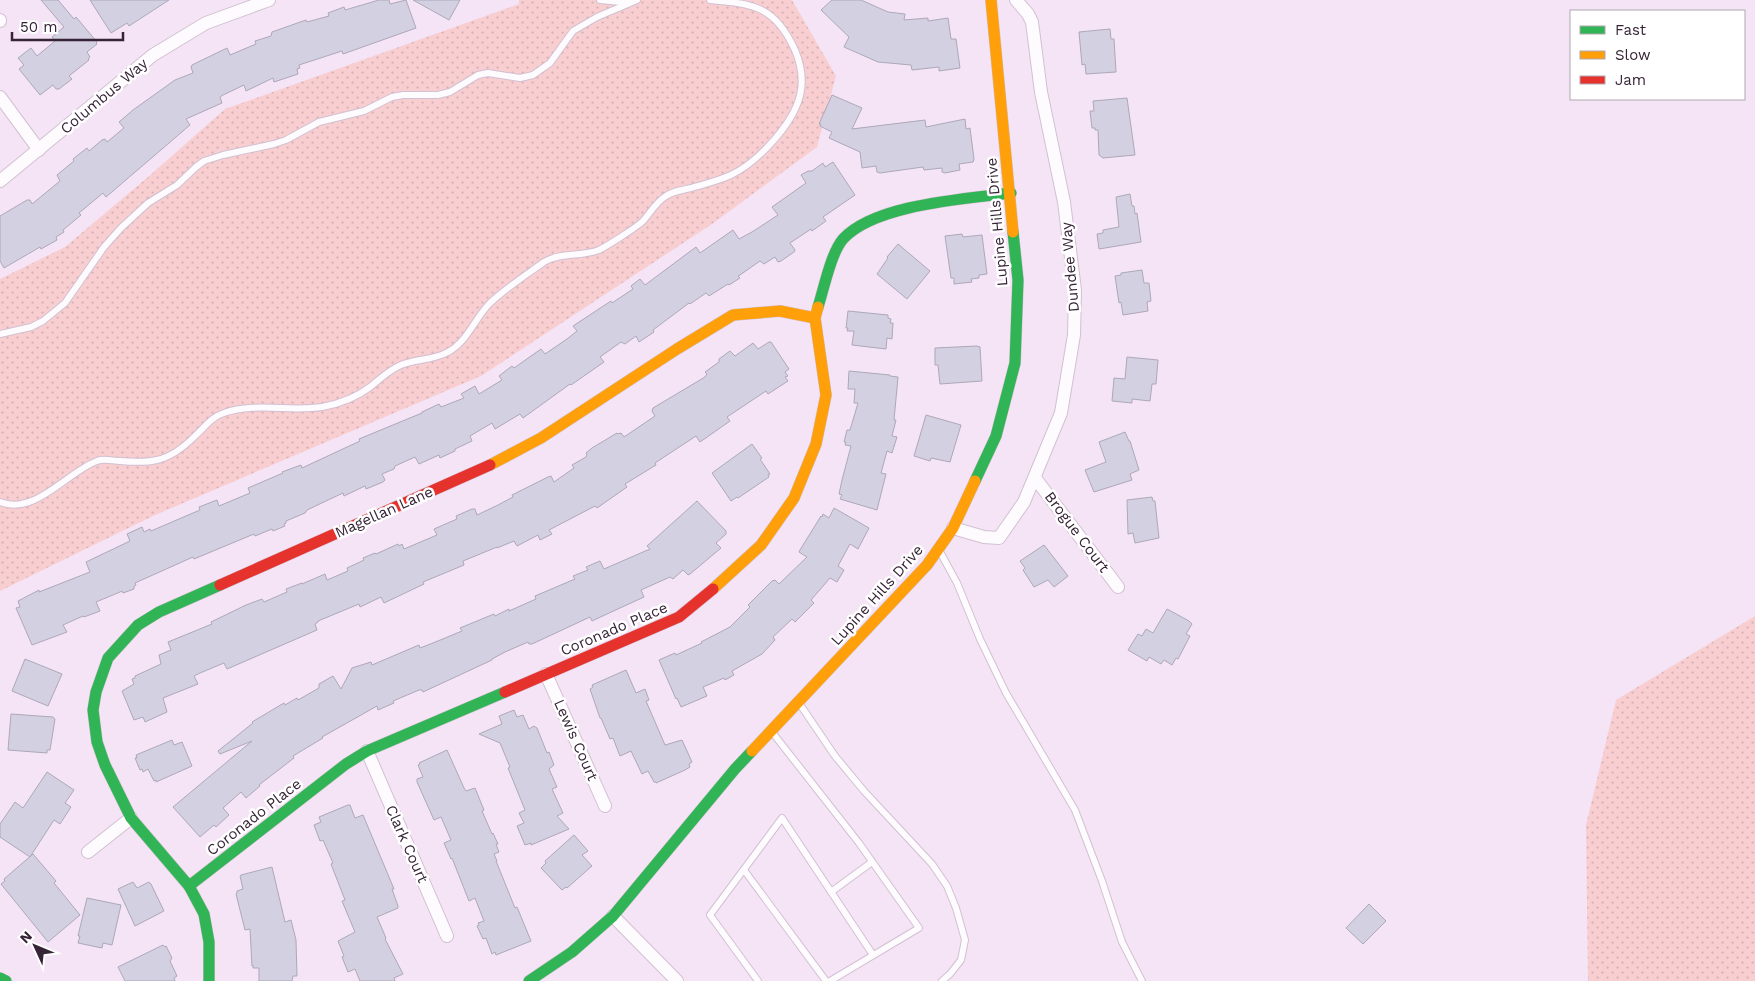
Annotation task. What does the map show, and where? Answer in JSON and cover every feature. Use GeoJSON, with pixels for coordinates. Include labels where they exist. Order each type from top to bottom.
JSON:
{"type":"FeatureCollection","features":[{"type":"Feature","properties":{"kind":"street","name":"Columbus Way"},"geometry":{"type":"LineString","coordinates":[[0,181],[153,55],[206,23],[270,0]]}},
{"type":"Feature","properties":{"kind":"street","name":"Lupine Hills Drive"},"geometry":{"type":"LineString","coordinates":[[529,981],[572,952],[613,916],[736,769],[927,565],[953,528],[996,436],[1015,363],[1018,280],[1011,193],[990,0]]}},
{"type":"Feature","properties":{"kind":"street","name":"Dundee Way"},"geometry":{"type":"LineString","coordinates":[[953,528],[984,537],[999,538],[1024,502],[1061,413],[1074,336],[1075,290],[1064,202],[1041,92],[1032,22],[1016,0]]}},
{"type":"Feature","properties":{"kind":"street"},"geometry":{"type":"LineString","coordinates":[[0,97],[39,150]]}},
{"type":"Feature","properties":{"kind":"street","name":"Coronado Place"},"geometry":{"type":"LineString","coordinates":[[189,886],[346,764],[366,751],[679,617],[723,581],[761,545],[794,498],[816,444],[826,395],[815,318],[832,260],[843,239],[865,222],[913,206],[1011,193]]}},
{"type":"Feature","properties":{"kind":"street","name":"Magellan Lane"},"geometry":{"type":"LineString","coordinates":[[209,981],[209,942],[204,914],[189,886],[131,818],[105,765],[97,742],[93,710],[96,692],[108,658],[138,625],[159,612],[494,463],[541,438],[677,349],[733,315],[780,311],[815,318]]}},
{"type":"Feature","properties":{"kind":"street","name":"Brogue Court"},"geometry":{"type":"LineString","coordinates":[[1035,478],[1118,587]]}},
{"type":"Feature","properties":{"kind":"street","name":"Lewis Court"},"geometry":{"type":"LineString","coordinates":[[546,674],[605,806]]}},
{"type":"Feature","properties":{"kind":"street","name":"Clark Court"},"geometry":{"type":"LineString","coordinates":[[366,751],[447,936]]}},
{"type":"Feature","properties":{"kind":"street"},"geometry":{"type":"LineString","coordinates":[[88,852],[131,818]]}},
{"type":"Feature","properties":{"kind":"street"},"geometry":{"type":"LineString","coordinates":[[613,916],[677,981]]}},
{"type":"Feature","properties":{"kind":"street"},"geometry":{"type":"LineString","coordinates":[[0,978],[6,981]]}},
{"type":"Feature","properties":{"kind":"lane"},"geometry":{"type":"LineString","coordinates":[[600,0],[621,2],[628,0]]}},
{"type":"Feature","properties":{"kind":"lane"},"geometry":{"type":"LineString","coordinates":[[0,334],[31,326],[43,320],[65,303],[104,247],[121,228],[148,203],[177,185],[204,161],[286,140],[319,122],[364,111],[392,97],[403,95],[438,95],[450,92],[478,75],[488,73],[520,78],[533,75],[550,63],[573,31],[596,17],[637,0]]}},
{"type":"Feature","properties":{"kind":"lane"},"geometry":{"type":"LineString","coordinates":[[0,502],[6,505],[17,505],[33,500],[87,466],[100,460],[138,462],[166,457],[195,436],[210,420],[224,412],[246,408],[311,408],[346,400],[368,389],[400,365],[451,351],[490,304],[544,262],[551,258],[592,252],[600,249],[638,225],[657,203],[667,195],[718,180],[741,169],[767,148],[792,115],[802,90],[800,64],[796,51],[781,26],[765,11],[742,2],[710,0]]}},
{"type":"Feature","properties":{"kind":"lane"},"geometry":{"type":"LineString","coordinates":[[939,549],[957,583],[980,639],[1006,693],[1075,810],[1102,881],[1122,942],[1142,981]]}},
{"type":"Feature","properties":{"kind":"lane"},"geometry":{"type":"LineString","coordinates":[[798,702],[834,756],[932,864],[948,886],[965,940],[961,960],[942,981]]}},
{"type":"Feature","properties":{"kind":"lane"},"geometry":{"type":"LineString","coordinates":[[744,870],[828,981],[919,928],[872,862],[771,731]]}},
{"type":"Feature","properties":{"kind":"lane"},"geometry":{"type":"LineString","coordinates":[[758,981],[710,915],[782,818],[874,955]]}},
{"type":"Feature","properties":{"kind":"lane"},"geometry":{"type":"LineString","coordinates":[[831,892],[872,862]]}},
{"type":"Feature","properties":{"kind":"shaded area"},"geometry":{"type":"Polygon","coordinates":[[[519,0],[792,0],[836,76],[817,147],[712,224],[481,376],[155,515],[0,591],[0,279],[65,247],[225,109],[519,4],[519,0]]]}},
{"type":"Feature","properties":{"kind":"shaded area"},"geometry":{"type":"Polygon","coordinates":[[[1755,616],[1755,981],[1588,981],[1586,825],[1616,700],[1755,616]]]}},
{"type":"Feature","properties":{"kind":"building"},"geometry":{"type":"Polygon","coordinates":[[[41,0],[58,0],[74,19],[76,17],[97,44],[87,52],[90,57],[89,60],[69,76],[72,79],[59,89],[56,89],[53,85],[40,95],[19,69],[24,65],[18,58],[31,48],[37,56],[55,41],[52,37],[64,27],[41,0]]]}},
{"type":"Feature","properties":{"kind":"building"},"geometry":{"type":"Polygon","coordinates":[[[90,0],[169,0],[129,26],[127,23],[111,33],[90,0]]]}},
{"type":"Feature","properties":{"kind":"building"},"geometry":{"type":"Polygon","coordinates":[[[379,0],[389,0],[390,4],[406,0],[416,28],[343,54],[342,51],[299,65],[300,68],[297,69],[298,74],[274,82],[273,78],[246,91],[244,85],[223,95],[220,97],[222,103],[186,119],[190,125],[106,197],[103,193],[79,213],[81,215],[63,230],[64,232],[56,237],[57,240],[41,249],[40,247],[4,268],[0,261],[0,216],[27,200],[30,200],[32,204],[60,181],[57,175],[74,161],[73,159],[87,148],[89,151],[102,140],[105,139],[107,142],[124,128],[119,122],[175,80],[193,73],[192,65],[227,48],[230,55],[256,44],[255,41],[271,36],[272,32],[306,20],[307,22],[329,16],[328,13],[344,7],[345,10],[379,0]]]}},
{"type":"Feature","properties":{"kind":"building"},"geometry":{"type":"Polygon","coordinates":[[[413,0],[460,0],[449,20],[413,0]]]}},
{"type":"Feature","properties":{"kind":"building"},"geometry":{"type":"Polygon","coordinates":[[[832,0],[861,0],[888,12],[905,14],[904,20],[928,18],[928,21],[948,18],[951,39],[956,39],[960,68],[939,71],[939,67],[912,70],[911,65],[878,62],[844,47],[849,37],[821,10],[832,0]]]}},
{"type":"Feature","properties":{"kind":"building"},"geometry":{"type":"Polygon","coordinates":[[[1110,29],[1111,39],[1114,39],[1116,72],[1086,74],[1085,64],[1082,65],[1079,32],[1110,29]]]}},
{"type":"Feature","properties":{"kind":"building"},"geometry":{"type":"Polygon","coordinates":[[[832,95],[862,108],[852,129],[925,120],[926,127],[965,119],[966,129],[970,128],[973,162],[959,164],[960,170],[945,173],[942,172],[942,168],[924,170],[923,167],[880,173],[877,172],[876,166],[862,168],[860,152],[829,138],[832,132],[819,124],[832,95]]]}},
{"type":"Feature","properties":{"kind":"building"},"geometry":{"type":"Polygon","coordinates":[[[1127,98],[1135,155],[1103,158],[1099,155],[1098,130],[1092,128],[1090,111],[1094,111],[1093,101],[1127,98]]]}},
{"type":"Feature","properties":{"kind":"building"},"geometry":{"type":"Polygon","coordinates":[[[833,162],[855,195],[823,217],[826,221],[790,243],[795,250],[794,252],[778,262],[775,257],[764,264],[760,261],[738,276],[740,278],[729,285],[709,296],[706,293],[689,303],[639,342],[636,336],[625,344],[621,342],[600,357],[604,362],[523,418],[520,414],[495,429],[492,423],[470,436],[472,441],[440,458],[439,455],[419,464],[415,457],[382,474],[385,480],[383,482],[366,489],[365,486],[344,496],[343,493],[286,521],[285,526],[255,536],[254,534],[194,559],[193,557],[135,583],[134,589],[123,593],[122,591],[96,602],[100,611],[63,625],[67,632],[32,645],[16,608],[20,607],[18,601],[39,590],[39,592],[90,572],[86,562],[130,541],[127,534],[142,527],[144,532],[150,529],[151,531],[200,510],[199,507],[217,500],[219,506],[250,493],[248,488],[282,472],[301,465],[302,468],[360,441],[359,439],[439,404],[441,407],[464,398],[461,394],[475,386],[479,394],[502,380],[499,376],[512,366],[514,368],[541,349],[545,354],[567,339],[577,331],[573,326],[633,289],[631,286],[640,279],[645,285],[696,247],[700,253],[733,230],[739,239],[778,215],[772,207],[806,183],[801,175],[812,171],[823,163],[825,167],[833,162]]]}},
{"type":"Feature","properties":{"kind":"building"},"geometry":{"type":"Polygon","coordinates":[[[1130,194],[1132,206],[1134,206],[1135,214],[1137,213],[1141,242],[1099,249],[1097,234],[1103,233],[1103,230],[1119,227],[1116,197],[1130,194]]]}},
{"type":"Feature","properties":{"kind":"building"},"geometry":{"type":"Polygon","coordinates":[[[962,234],[963,237],[982,235],[987,274],[971,279],[972,282],[954,284],[954,278],[951,278],[945,236],[962,234]]]}},
{"type":"Feature","properties":{"kind":"building"},"geometry":{"type":"Polygon","coordinates":[[[898,244],[930,271],[907,299],[877,274],[887,257],[898,244]]]}},
{"type":"Feature","properties":{"kind":"building"},"geometry":{"type":"Polygon","coordinates":[[[1142,270],[1144,283],[1149,283],[1151,301],[1147,302],[1148,311],[1123,315],[1121,302],[1119,303],[1115,276],[1121,275],[1121,273],[1142,270]]]}},
{"type":"Feature","properties":{"kind":"building"},"geometry":{"type":"Polygon","coordinates":[[[848,311],[888,315],[888,318],[891,319],[890,323],[893,323],[892,339],[887,338],[886,349],[852,345],[854,331],[847,331],[848,328],[846,328],[848,311]]]}},
{"type":"Feature","properties":{"kind":"building"},"geometry":{"type":"Polygon","coordinates":[[[771,342],[789,369],[785,372],[788,376],[785,377],[788,381],[768,394],[766,391],[727,417],[730,421],[700,442],[696,436],[655,463],[656,465],[625,484],[627,487],[597,508],[595,506],[549,530],[552,534],[540,540],[538,535],[517,546],[514,541],[497,547],[463,561],[464,565],[423,582],[424,584],[384,603],[381,597],[360,607],[359,604],[318,621],[315,624],[317,630],[227,669],[224,663],[200,673],[194,676],[198,684],[163,698],[167,712],[145,722],[143,717],[134,720],[122,691],[134,684],[132,679],[135,676],[161,664],[159,655],[171,650],[168,642],[212,624],[211,622],[246,605],[262,599],[264,602],[287,592],[286,589],[325,574],[327,580],[348,571],[347,568],[375,553],[398,544],[399,546],[402,544],[404,549],[437,535],[434,529],[457,519],[456,516],[472,509],[475,509],[477,515],[548,477],[551,476],[554,482],[574,468],[572,465],[586,457],[586,453],[592,448],[617,433],[621,433],[624,437],[655,416],[652,411],[653,408],[705,377],[707,374],[705,372],[730,351],[735,356],[753,343],[758,349],[771,342]]]}},
{"type":"Feature","properties":{"kind":"building"},"geometry":{"type":"Polygon","coordinates":[[[980,347],[982,381],[940,384],[938,365],[935,365],[935,348],[980,347]]]}},
{"type":"Feature","properties":{"kind":"building"},"geometry":{"type":"Polygon","coordinates":[[[1127,357],[1158,360],[1156,384],[1152,384],[1150,401],[1132,399],[1132,403],[1112,401],[1114,378],[1125,379],[1127,357]]]}},
{"type":"Feature","properties":{"kind":"building"},"geometry":{"type":"Polygon","coordinates":[[[849,371],[898,377],[894,420],[896,420],[892,436],[897,437],[892,453],[887,451],[881,473],[886,474],[877,510],[840,499],[842,495],[839,494],[851,446],[845,445],[846,442],[844,442],[847,430],[850,430],[858,403],[854,403],[855,389],[848,389],[849,371]]]}},
{"type":"Feature","properties":{"kind":"building"},"geometry":{"type":"Polygon","coordinates":[[[926,415],[961,425],[950,462],[931,458],[930,461],[914,456],[926,415]]]}},
{"type":"Feature","properties":{"kind":"building"},"geometry":{"type":"Polygon","coordinates":[[[1125,432],[1130,441],[1139,470],[1130,474],[1132,480],[1094,492],[1085,470],[1106,462],[1099,442],[1125,432]]]}},
{"type":"Feature","properties":{"kind":"building"},"geometry":{"type":"Polygon","coordinates":[[[752,444],[762,458],[760,459],[770,474],[768,475],[769,477],[731,501],[712,473],[752,444]]]}},
{"type":"Feature","properties":{"kind":"building"},"geometry":{"type":"Polygon","coordinates":[[[1152,497],[1153,501],[1155,501],[1159,538],[1135,543],[1133,533],[1128,534],[1127,500],[1152,497]]]}},
{"type":"Feature","properties":{"kind":"building"},"geometry":{"type":"Polygon","coordinates":[[[697,501],[726,531],[726,534],[716,543],[721,548],[690,574],[688,575],[683,570],[673,579],[670,577],[641,590],[644,597],[592,621],[590,617],[532,644],[528,642],[505,652],[423,692],[419,690],[393,701],[394,703],[378,710],[377,706],[293,756],[294,758],[259,785],[246,798],[241,792],[223,808],[229,815],[216,827],[214,825],[200,837],[173,807],[252,741],[220,754],[218,751],[252,722],[284,703],[285,705],[297,698],[298,700],[319,688],[319,684],[333,676],[341,689],[352,668],[371,662],[372,665],[419,645],[420,648],[462,631],[460,628],[494,614],[495,616],[509,609],[509,611],[536,599],[535,596],[575,579],[573,576],[588,570],[586,567],[600,561],[604,569],[650,549],[647,546],[697,501]]]}},
{"type":"Feature","properties":{"kind":"building"},"geometry":{"type":"Polygon","coordinates":[[[834,508],[869,528],[858,549],[850,544],[838,566],[844,570],[837,582],[830,578],[811,600],[814,603],[795,622],[792,619],[773,637],[775,640],[762,654],[732,671],[734,675],[703,687],[707,696],[681,707],[659,660],[675,653],[676,655],[702,643],[730,627],[750,607],[748,605],[772,581],[775,580],[779,584],[807,557],[799,552],[800,550],[821,516],[823,514],[829,518],[834,508]]]}},
{"type":"Feature","properties":{"kind":"building"},"geometry":{"type":"Polygon","coordinates":[[[1044,545],[1068,576],[1054,587],[1048,580],[1034,587],[1023,570],[1025,568],[1020,561],[1044,545]]]}},
{"type":"Feature","properties":{"kind":"building"},"geometry":{"type":"Polygon","coordinates":[[[1167,609],[1192,624],[1186,634],[1190,636],[1178,659],[1176,658],[1172,665],[1164,660],[1161,664],[1149,657],[1147,661],[1128,650],[1138,634],[1142,636],[1146,629],[1153,633],[1167,609]]]}},
{"type":"Feature","properties":{"kind":"building"},"geometry":{"type":"Polygon","coordinates":[[[25,659],[62,674],[48,706],[12,691],[25,659]]]}},
{"type":"Feature","properties":{"kind":"building"},"geometry":{"type":"Polygon","coordinates":[[[626,670],[636,693],[645,689],[649,700],[646,701],[665,745],[682,740],[692,762],[689,764],[690,767],[685,770],[656,783],[648,771],[642,774],[631,751],[620,756],[613,738],[610,739],[600,718],[590,689],[593,687],[592,685],[626,670]]]}},
{"type":"Feature","properties":{"kind":"building"},"geometry":{"type":"Polygon","coordinates":[[[514,710],[517,717],[523,715],[529,729],[534,726],[537,728],[547,753],[549,752],[554,765],[549,769],[557,787],[552,789],[563,813],[557,816],[569,829],[531,845],[531,843],[525,845],[517,826],[524,823],[519,813],[525,810],[500,743],[479,734],[502,724],[499,716],[514,710]]]}},
{"type":"Feature","properties":{"kind":"building"},"geometry":{"type":"Polygon","coordinates":[[[11,714],[53,717],[55,719],[50,750],[47,750],[47,753],[8,750],[11,714]]]}},
{"type":"Feature","properties":{"kind":"building"},"geometry":{"type":"Polygon","coordinates":[[[172,740],[174,745],[182,742],[192,766],[156,782],[148,769],[143,772],[142,769],[140,770],[135,758],[137,758],[136,755],[172,740]]]}},
{"type":"Feature","properties":{"kind":"building"},"geometry":{"type":"Polygon","coordinates":[[[447,750],[466,791],[475,788],[484,810],[482,811],[498,844],[496,844],[499,852],[494,854],[496,861],[531,941],[496,955],[495,952],[492,954],[486,938],[483,939],[477,926],[479,925],[478,923],[484,921],[475,898],[469,901],[444,843],[451,840],[441,817],[434,820],[417,782],[417,779],[423,777],[418,765],[419,763],[447,750]]]}},
{"type":"Feature","properties":{"kind":"building"},"geometry":{"type":"Polygon","coordinates":[[[47,772],[74,790],[65,803],[71,807],[60,824],[54,820],[30,857],[0,837],[0,824],[15,802],[23,808],[47,772]]]}},
{"type":"Feature","properties":{"kind":"building"},"geometry":{"type":"Polygon","coordinates":[[[350,805],[355,818],[363,815],[394,889],[392,889],[398,908],[377,917],[385,939],[403,974],[394,978],[395,981],[360,981],[355,969],[348,972],[342,957],[344,956],[338,941],[355,932],[342,901],[345,900],[331,864],[333,863],[323,840],[320,841],[314,825],[321,822],[319,817],[350,805]]]}},
{"type":"Feature","properties":{"kind":"building"},"geometry":{"type":"Polygon","coordinates":[[[574,835],[588,851],[582,855],[592,866],[567,888],[562,890],[541,868],[546,863],[545,861],[574,835]]]}},
{"type":"Feature","properties":{"kind":"building"},"geometry":{"type":"Polygon","coordinates":[[[33,854],[56,881],[54,883],[80,915],[48,942],[1,884],[5,881],[4,879],[33,854]]]}},
{"type":"Feature","properties":{"kind":"building"},"geometry":{"type":"Polygon","coordinates":[[[272,867],[285,922],[291,920],[296,940],[297,976],[293,976],[292,981],[259,981],[259,968],[253,968],[252,966],[250,929],[245,930],[236,894],[237,891],[243,889],[241,875],[272,867]]]}},
{"type":"Feature","properties":{"kind":"building"},"geometry":{"type":"Polygon","coordinates":[[[133,882],[137,888],[149,882],[164,911],[135,926],[118,889],[133,882]]]}},
{"type":"Feature","properties":{"kind":"building"},"geometry":{"type":"Polygon","coordinates":[[[87,898],[121,905],[112,945],[103,943],[102,948],[78,943],[87,898]]]}},
{"type":"Feature","properties":{"kind":"building"},"geometry":{"type":"Polygon","coordinates":[[[1369,904],[1386,921],[1363,944],[1346,928],[1369,904]]]}},
{"type":"Feature","properties":{"kind":"building"},"geometry":{"type":"Polygon","coordinates":[[[163,945],[166,946],[172,958],[170,961],[177,976],[174,978],[175,981],[125,981],[118,967],[163,945]]]}},
{"type":"Feature","properties":{"kind":"traffic: fast"},"geometry":{"type":"LineString","coordinates":[[818,307],[835,253],[843,239],[858,227],[876,218],[922,205],[1011,193]]}},
{"type":"Feature","properties":{"kind":"traffic: fast"},"geometry":{"type":"LineString","coordinates":[[975,481],[996,436],[1015,363],[1018,280],[1013,232]]}},
{"type":"Feature","properties":{"kind":"traffic: fast"},"geometry":{"type":"LineString","coordinates":[[209,981],[209,942],[204,914],[189,886],[131,818],[105,765],[97,742],[93,710],[96,692],[108,658],[138,625],[159,612],[220,585]]}},
{"type":"Feature","properties":{"kind":"traffic: fast"},"geometry":{"type":"LineString","coordinates":[[189,886],[346,764],[367,751],[505,692]]}},
{"type":"Feature","properties":{"kind":"traffic: fast"},"geometry":{"type":"LineString","coordinates":[[529,981],[572,952],[613,916],[752,751]]}},
{"type":"Feature","properties":{"kind":"traffic: fast"},"geometry":{"type":"LineString","coordinates":[[0,978],[6,981]]}},
{"type":"Feature","properties":{"kind":"traffic: slow"},"geometry":{"type":"LineString","coordinates":[[991,0],[1013,232]]}},
{"type":"Feature","properties":{"kind":"traffic: slow"},"geometry":{"type":"LineString","coordinates":[[713,589],[761,545],[794,498],[816,444],[826,395],[815,318],[818,307]]}},
{"type":"Feature","properties":{"kind":"traffic: slow"},"geometry":{"type":"LineString","coordinates":[[490,465],[541,438],[677,349],[733,315],[780,311],[815,318]]}},
{"type":"Feature","properties":{"kind":"traffic: slow"},"geometry":{"type":"LineString","coordinates":[[752,751],[927,565],[953,528],[975,481]]}},
{"type":"Feature","properties":{"kind":"traffic: jam"},"geometry":{"type":"LineString","coordinates":[[220,585],[490,465]]}},
{"type":"Feature","properties":{"kind":"traffic: jam"},"geometry":{"type":"LineString","coordinates":[[505,692],[679,617],[713,589]]}}]}
